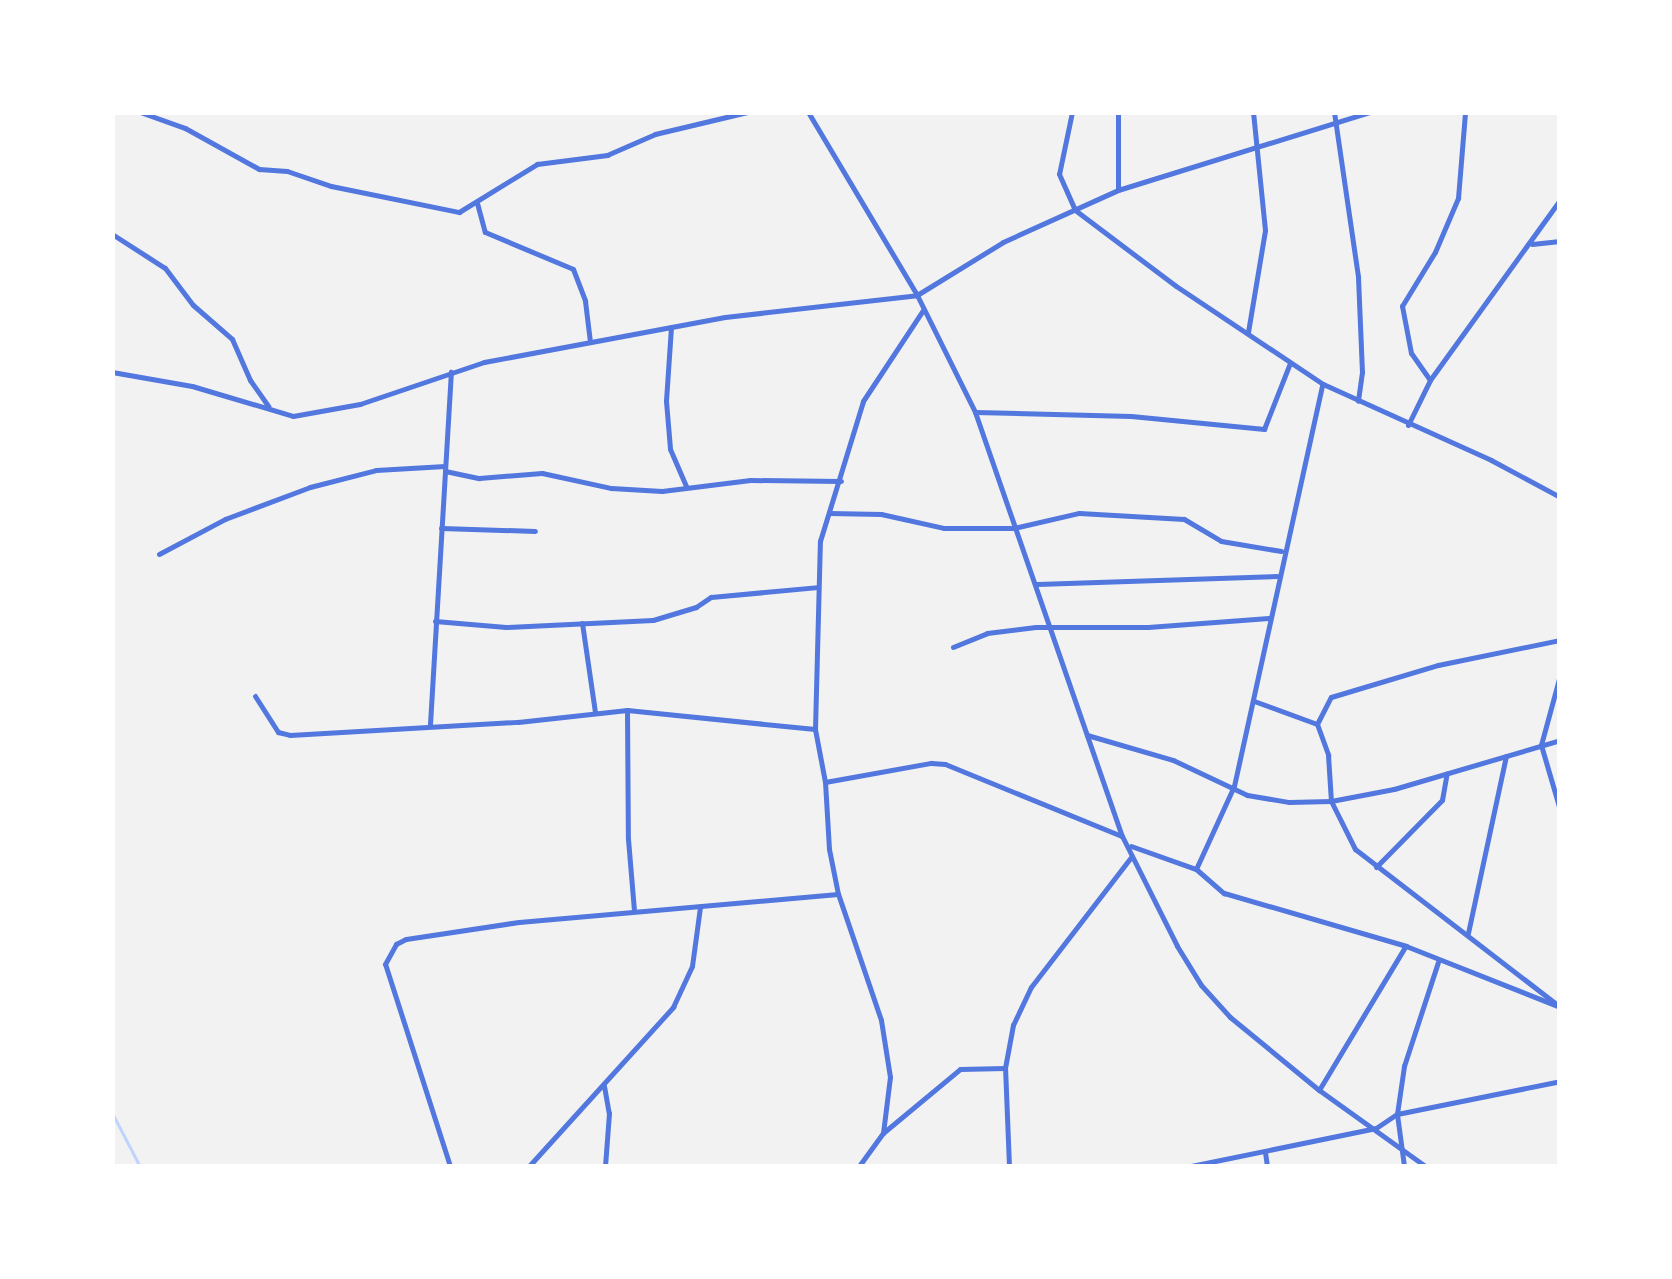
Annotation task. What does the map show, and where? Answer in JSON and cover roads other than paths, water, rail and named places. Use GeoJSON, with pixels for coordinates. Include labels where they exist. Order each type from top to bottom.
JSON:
{"type":"FeatureCollection","features":[{"type":"Feature","properties":{"kind":"street"},"geometry":{"type":"LineString","coordinates":[[140,112],[185,128],[258,169],[287,171],[331,186],[445,212],[459,212],[537,164],[606,155],[655,134],[746,112]]}},
{"type":"Feature","properties":{"kind":"street"},"geometry":{"type":"LineString","coordinates":[[808,112],[916,295],[975,412],[1122,836],[1201,985],[1230,1017],[1319,1090],[1425,1166]]}},
{"type":"Feature","properties":{"kind":"street"},"geometry":{"type":"LineString","coordinates":[[1072,112],[1059,174],[1075,210],[1322,384],[1492,460],[1560,497]]}},
{"type":"Feature","properties":{"kind":"street"},"geometry":{"type":"LineString","coordinates":[[1118,112],[1118,190]]}},
{"type":"Feature","properties":{"kind":"street"},"geometry":{"type":"LineString","coordinates":[[1248,333],[1264,255],[1259,144],[1253,112]]}},
{"type":"Feature","properties":{"kind":"street"},"geometry":{"type":"LineString","coordinates":[[1334,112],[1332,126],[1358,277],[1362,372],[1358,401]]}},
{"type":"Feature","properties":{"kind":"street"},"geometry":{"type":"LineString","coordinates":[[112,372],[178,382],[293,416],[360,404],[451,371],[672,326],[824,302],[916,295],[1004,242],[1118,190],[1370,112]]}},
{"type":"Feature","properties":{"kind":"street"},"geometry":{"type":"LineString","coordinates":[[1430,380],[1411,353],[1402,306],[1435,252],[1458,198],[1465,112]]}},
{"type":"Feature","properties":{"kind":"street"},"geometry":{"type":"LineString","coordinates":[[1408,425],[1430,380],[1532,244],[1560,200]]}},
{"type":"Feature","properties":{"kind":"street"},"geometry":{"type":"LineString","coordinates":[[477,202],[486,232],[572,269],[585,301],[590,342]]}},
{"type":"Feature","properties":{"kind":"street"},"geometry":{"type":"LineString","coordinates":[[112,234],[166,268],[194,304],[232,339],[250,380],[270,409]]}},
{"type":"Feature","properties":{"kind":"street"},"geometry":{"type":"LineString","coordinates":[[1532,244],[1560,241]]}},
{"type":"Feature","properties":{"kind":"street"},"geometry":{"type":"LineString","coordinates":[[882,1133],[890,1102],[886,1047],[838,894],[825,782],[814,729],[820,541],[863,401],[923,310]]}},
{"type":"Feature","properties":{"kind":"street"},"geometry":{"type":"LineString","coordinates":[[672,326],[666,401],[670,450],[678,476],[689,488]]}},
{"type":"Feature","properties":{"kind":"street"},"geometry":{"type":"LineString","coordinates":[[975,412],[1131,416],[1264,429],[1290,362]]}},
{"type":"Feature","properties":{"kind":"street"},"geometry":{"type":"LineString","coordinates":[[430,724],[451,371]]}},
{"type":"Feature","properties":{"kind":"street"},"geometry":{"type":"LineString","coordinates":[[1196,869],[1234,786],[1282,552],[1322,384]]}},
{"type":"Feature","properties":{"kind":"street"},"geometry":{"type":"LineString","coordinates":[[159,554],[226,519],[310,488],[376,470],[445,468],[478,478],[542,474],[611,488],[689,488],[750,480],[841,481]]}},
{"type":"Feature","properties":{"kind":"street"},"geometry":{"type":"LineString","coordinates":[[829,513],[881,514],[944,528],[1014,528],[1079,513],[1184,518],[1221,541],[1282,552]]}},
{"type":"Feature","properties":{"kind":"street"},"geometry":{"type":"LineString","coordinates":[[441,528],[535,531]]}},
{"type":"Feature","properties":{"kind":"street"},"geometry":{"type":"LineString","coordinates":[[1037,584],[1277,576]]}},
{"type":"Feature","properties":{"kind":"street"},"geometry":{"type":"LineString","coordinates":[[435,621],[506,627],[653,620],[696,607],[711,597],[818,587]]}},
{"type":"Feature","properties":{"kind":"street"},"geometry":{"type":"LineString","coordinates":[[953,647],[987,633],[1269,618]]}},
{"type":"Feature","properties":{"kind":"street"},"geometry":{"type":"LineString","coordinates":[[582,623],[595,712]]}},
{"type":"Feature","properties":{"kind":"street"},"geometry":{"type":"LineString","coordinates":[[1558,1006],[1468,933],[1376,867],[1347,838],[1330,801],[1328,755],[1317,724],[1331,696],[1438,664],[1560,640]]}},
{"type":"Feature","properties":{"kind":"street"},"geometry":{"type":"LineString","coordinates":[[1560,674],[1542,745],[1560,810]]}},
{"type":"Feature","properties":{"kind":"street"},"geometry":{"type":"LineString","coordinates":[[255,696],[278,732],[290,735],[430,724],[518,722],[627,710],[814,729]]}},
{"type":"Feature","properties":{"kind":"street"},"geometry":{"type":"LineString","coordinates":[[1254,702],[1317,724]]}},
{"type":"Feature","properties":{"kind":"street"},"geometry":{"type":"LineString","coordinates":[[627,710],[628,839],[634,911]]}},
{"type":"Feature","properties":{"kind":"street"},"geometry":{"type":"LineString","coordinates":[[1087,735],[1173,760],[1260,798],[1330,801],[1560,740]]}},
{"type":"Feature","properties":{"kind":"street"},"geometry":{"type":"LineString","coordinates":[[1468,933],[1485,872],[1506,756]]}},
{"type":"Feature","properties":{"kind":"street"},"geometry":{"type":"LineString","coordinates":[[825,782],[945,764],[1122,836]]}},
{"type":"Feature","properties":{"kind":"street"},"geometry":{"type":"LineString","coordinates":[[1376,867],[1442,800],[1446,773]]}},
{"type":"Feature","properties":{"kind":"street"},"geometry":{"type":"LineString","coordinates":[[1130,846],[1196,869],[1210,885],[1235,898],[1406,946],[1558,1006]]}},
{"type":"Feature","properties":{"kind":"street"},"geometry":{"type":"LineString","coordinates":[[1009,1166],[1005,1068],[1013,1025],[1031,988],[1132,856]]}},
{"type":"Feature","properties":{"kind":"street"},"geometry":{"type":"LineString","coordinates":[[450,1166],[385,964],[387,954],[406,939],[634,911],[838,894]]}},
{"type":"Feature","properties":{"kind":"street"},"geometry":{"type":"LineString","coordinates":[[529,1166],[674,1008],[688,980],[700,907]]}},
{"type":"Feature","properties":{"kind":"street"},"geometry":{"type":"LineString","coordinates":[[1319,1090],[1406,946]]}},
{"type":"Feature","properties":{"kind":"street"},"geometry":{"type":"LineString","coordinates":[[1404,1166],[1398,1144],[1397,1114],[1415,1023],[1438,961]]}},
{"type":"Feature","properties":{"kind":"street"},"geometry":{"type":"LineString","coordinates":[[858,1166],[882,1133],[960,1069],[1005,1068]]}},
{"type":"Feature","properties":{"kind":"street"},"geometry":{"type":"LineString","coordinates":[[1191,1166],[1376,1128],[1397,1114],[1560,1080]]}},
{"type":"Feature","properties":{"kind":"street"},"geometry":{"type":"LineString","coordinates":[[604,1086],[608,1114],[604,1166]]}},
{"type":"Feature","properties":{"kind":"street"},"geometry":{"type":"LineString","coordinates":[[1265,1152],[1267,1166]]}},
{"type":"Feature","properties":{"kind":"waterway"},"geometry":{"type":"LineString","coordinates":[[112,1112],[140,1166]]}}]}
